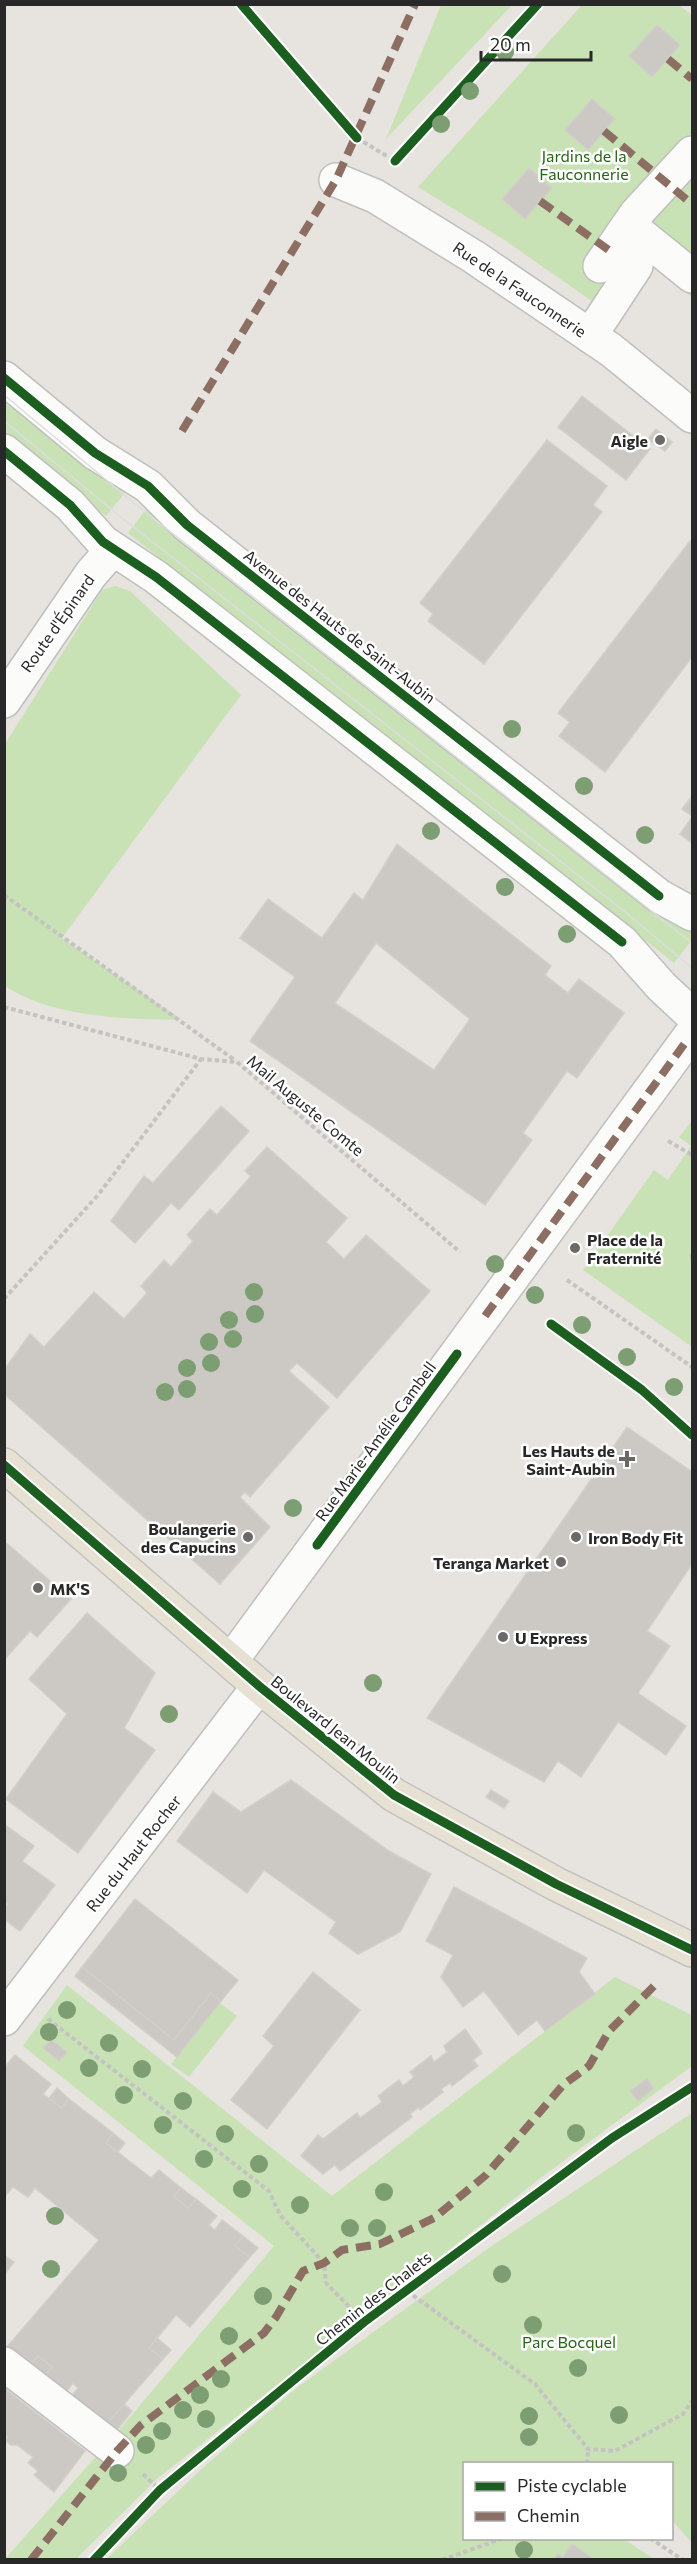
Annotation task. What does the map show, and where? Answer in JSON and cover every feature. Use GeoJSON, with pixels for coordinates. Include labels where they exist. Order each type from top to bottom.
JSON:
{"type":"FeatureCollection","features":[{"type":"Feature","properties":{"kind":"main road","name":"Boulevard Jean Moulin"},"geometry":{"type":"LineString","coordinates":[[4,1465],[108,1558],[259,1686],[394,1795],[556,1884],[693,1950]]}},
{"type":"Feature","properties":{"kind":"street"},"geometry":{"type":"LineString","coordinates":[[600,266],[629,225],[693,153]]}},
{"type":"Feature","properties":{"kind":"street","name":"Rue de la Fauconnerie"},"geometry":{"type":"LineString","coordinates":[[336,180],[385,202],[474,257],[590,336],[693,416]]}},
{"type":"Feature","properties":{"kind":"street"},"geometry":{"type":"LineString","coordinates":[[629,225],[693,276]]}},
{"type":"Feature","properties":{"kind":"street"},"geometry":{"type":"LineString","coordinates":[[590,336],[636,266],[638,251],[629,225]]}},
{"type":"Feature","properties":{"kind":"street","name":"Avenue des Hauts de Saint-Aubin"},"geometry":{"type":"LineString","coordinates":[[4,378],[95,453],[148,486],[187,525],[659,896],[693,914]]}},
{"type":"Feature","properties":{"kind":"street"},"geometry":{"type":"LineString","coordinates":[[4,451],[69,505],[103,542],[156,577],[622,942],[662,987],[693,1015]]}},
{"type":"Feature","properties":{"kind":"street","name":"Route d'Épinard"},"geometry":{"type":"LineString","coordinates":[[4,701],[91,574],[113,549]]}},
{"type":"Feature","properties":{"kind":"street","name":"Rue Marie-Amélie Cambell"},"geometry":{"type":"LineString","coordinates":[[231,1661],[693,1033]]}},
{"type":"Feature","properties":{"kind":"street","name":"Rue du Haut Rocher"},"geometry":{"type":"LineString","coordinates":[[4,2019],[259,1686]]}},
{"type":"Feature","properties":{"kind":"street"},"geometry":{"type":"LineString","coordinates":[[4,2364],[117,2451]]}},
{"type":"Feature","properties":{"kind":"path"},"geometry":{"type":"LineString","coordinates":[[350,129],[357,138],[395,160]]}},
{"type":"Feature","properties":{"kind":"path"},"geometry":{"type":"LineString","coordinates":[[4,895],[237,1062]]}},
{"type":"Feature","properties":{"kind":"path"},"geometry":{"type":"LineString","coordinates":[[4,1299],[98,1195],[201,1059]]}},
{"type":"Feature","properties":{"kind":"path"},"geometry":{"type":"LineString","coordinates":[[668,1140],[693,1155]]}},
{"type":"Feature","properties":{"kind":"path"},"geometry":{"type":"LineString","coordinates":[[693,1255],[693,1263]]}},
{"type":"Feature","properties":{"kind":"path"},"geometry":{"type":"LineString","coordinates":[[567,1280],[693,1367]]}},
{"type":"Feature","properties":{"kind":"path"},"geometry":{"type":"LineString","coordinates":[[46,2018],[268,2191],[280,2215],[324,2263],[326,2283],[364,2322]]}},
{"type":"Feature","properties":{"kind":"path"},"geometry":{"type":"LineString","coordinates":[[411,2288],[535,2384],[588,2449],[587,2462]]}},
{"type":"Feature","properties":{"kind":"path"},"geometry":{"type":"LineString","coordinates":[[588,2449],[615,2451],[683,2414],[693,2401]]}},
{"type":"Feature","properties":{"kind":"path"},"geometry":{"type":"LineString","coordinates":[[153,2498],[169,2482]]}},
{"type":"Feature","properties":{"kind":"path"},"geometry":{"type":"LineString","coordinates":[[442,2559],[498,2540]]}},
{"type":"Feature","properties":{"kind":"path"},"geometry":{"type":"LineString","coordinates":[[653,2540],[683,2559]]}},
{"type":"Feature","properties":{"kind":"path"},"geometry":{"type":"LineString","coordinates":[[460,2553],[462,2559]]}},
{"type":"Feature","properties":{"kind":"green space"},"geometry":{"type":"Polygon","coordinates":[[[441,5],[512,5],[386,139],[441,5]]]}},
{"type":"Feature","properties":{"kind":"green space","name":"Jardins de la Fauconnerie"},"geometry":{"type":"Polygon","coordinates":[[[582,5],[679,5],[692,15],[692,297],[653,265],[593,302],[506,241],[418,187],[582,5]]]}},
{"type":"Feature","properties":{"kind":"green space"},"geometry":{"type":"Polygon","coordinates":[[[4,387],[129,488],[106,516],[5,432],[4,387]]]}},
{"type":"Feature","properties":{"kind":"green space"},"geometry":{"type":"Polygon","coordinates":[[[150,504],[692,931],[692,940],[674,963],[128,533],[150,504]]]}},
{"type":"Feature","properties":{"kind":"green space"},"geometry":{"type":"Polygon","coordinates":[[[115,586],[130,591],[241,695],[62,938],[182,1020],[137,1019],[67,1011],[24,997],[5,986],[5,744],[102,590],[115,586]]]}},
{"type":"Feature","properties":{"kind":"green space"},"geometry":{"type":"Polygon","coordinates":[[[692,1121],[692,1347],[583,1270],[654,1170],[668,1180],[691,1146],[679,1137],[692,1121]]]}},
{"type":"Feature","properties":{"kind":"green space"},"geometry":{"type":"Polygon","coordinates":[[[615,1977],[692,2015],[692,2066],[543,2176],[158,2478],[76,2559],[5,2559],[115,2435],[274,2246],[23,2046],[67,1985],[332,2196],[615,1977]]]}},
{"type":"Feature","properties":{"kind":"green space"},"geometry":{"type":"Polygon","coordinates":[[[220,2003],[237,2016],[189,2077],[171,2064],[220,2003]]]}},
{"type":"Feature","properties":{"kind":"green space","name":"Parc Bocquel"},"geometry":{"type":"Polygon","coordinates":[[[692,2113],[692,2543],[673,2521],[673,2462],[463,2462],[463,2540],[626,2540],[654,2559],[595,2559],[572,2544],[563,2557],[558,2554],[554,2560],[105,2560],[207,2464],[298,2387],[493,2245],[692,2113]]]}},
{"type":"Feature","properties":{"kind":"building"},"geometry":{"type":"Polygon","coordinates":[[[657,25],[680,45],[652,77],[629,56],[657,25]]]}},
{"type":"Feature","properties":{"kind":"building"},"geometry":{"type":"Polygon","coordinates":[[[592,99],[615,119],[588,150],[565,130],[592,99]]]}},
{"type":"Feature","properties":{"kind":"building"},"geometry":{"type":"Polygon","coordinates":[[[529,168],[552,188],[525,219],[502,199],[529,168]]]}},
{"type":"Feature","properties":{"kind":"building"},"geometry":{"type":"Polygon","coordinates":[[[582,396],[650,449],[626,480],[558,427],[582,396]]]}},
{"type":"Feature","properties":{"kind":"building","name":"Aigle"},"geometry":{"type":"Polygon","coordinates":[[[656,429],[672,442],[665,451],[648,439],[656,429]]]}},
{"type":"Feature","properties":{"kind":"building"},"geometry":{"type":"Polygon","coordinates":[[[547,440],[607,486],[593,505],[602,512],[484,664],[428,621],[433,614],[420,603],[547,440]]]}},
{"type":"Feature","properties":{"kind":"building"},"geometry":{"type":"Polygon","coordinates":[[[690,541],[692,544],[692,657],[605,772],[559,736],[570,722],[558,713],[690,541]]]}},
{"type":"Feature","properties":{"kind":"building"},"geometry":{"type":"Polygon","coordinates":[[[692,796],[692,816],[682,809],[692,796]]]}},
{"type":"Feature","properties":{"kind":"building"},"geometry":{"type":"Polygon","coordinates":[[[692,817],[692,843],[680,834],[692,817]]]}},
{"type":"Feature","properties":{"kind":"building"},"geometry":{"type":"Polygon","coordinates":[[[397,844],[551,966],[545,975],[568,993],[579,979],[624,1013],[577,1078],[567,1071],[523,1133],[532,1140],[485,1205],[250,1041],[295,977],[240,938],[268,899],[322,938],[354,893],[363,900],[397,844]],[[376,943],[335,1003],[434,1070],[470,1019],[376,943]]]}},
{"type":"Feature","properties":{"kind":"building"},"geometry":{"type":"Polygon","coordinates":[[[221,1106],[249,1131],[179,1210],[171,1203],[135,1243],[111,1221],[144,1176],[153,1183],[221,1106]]]}},
{"type":"Feature","properties":{"kind":"building"},"geometry":{"type":"Polygon","coordinates":[[[267,1147],[347,1218],[326,1242],[344,1259],[366,1235],[430,1291],[337,1398],[297,1363],[289,1371],[329,1407],[250,1497],[245,1492],[240,1497],[270,1527],[220,1584],[4,1394],[4,1370],[30,1334],[44,1347],[94,1292],[124,1319],[147,1293],[141,1286],[164,1260],[171,1267],[193,1241],[187,1235],[210,1209],[217,1215],[251,1176],[245,1171],[267,1147]]]}},
{"type":"Feature","properties":{"kind":"building"},"geometry":{"type":"Polygon","coordinates":[[[627,1427],[692,1472],[692,1564],[647,1631],[670,1646],[638,1693],[686,1726],[666,1755],[618,1722],[581,1777],[558,1761],[544,1782],[427,1718],[627,1427]]]}},
{"type":"Feature","properties":{"kind":"building"},"geometry":{"type":"Polygon","coordinates":[[[4,1541],[71,1599],[37,1637],[30,1631],[4,1660],[4,1541]]]}},
{"type":"Feature","properties":{"kind":"building"},"geometry":{"type":"Polygon","coordinates":[[[87,1613],[155,1673],[124,1728],[155,1750],[78,1853],[6,1799],[67,1714],[29,1679],[87,1613]]]}},
{"type":"Feature","properties":{"kind":"building"},"geometry":{"type":"Polygon","coordinates":[[[291,1780],[389,1851],[431,1874],[400,1932],[358,1954],[329,1933],[336,1922],[264,1870],[247,1893],[177,1841],[213,1792],[241,1812],[291,1780]]]}},
{"type":"Feature","properties":{"kind":"building"},"geometry":{"type":"Polygon","coordinates":[[[491,1790],[509,1801],[504,1808],[486,1797],[491,1790]]]}},
{"type":"Feature","properties":{"kind":"building"},"geometry":{"type":"Polygon","coordinates":[[[4,1824],[34,1846],[22,1861],[55,1885],[20,1931],[4,1919],[4,1909],[8,1904],[4,1901],[4,1824]]]}},
{"type":"Feature","properties":{"kind":"building"},"geometry":{"type":"Polygon","coordinates":[[[454,1887],[587,1958],[579,1972],[595,1994],[545,2031],[537,2020],[518,2035],[484,1991],[463,2007],[441,1977],[453,1955],[426,1941],[454,1887]]]}},
{"type":"Feature","properties":{"kind":"building"},"geometry":{"type":"Polygon","coordinates":[[[135,1899],[238,1980],[221,2001],[211,1993],[174,2040],[82,1967],[135,1899]]]}},
{"type":"Feature","properties":{"kind":"building"},"geometry":{"type":"Polygon","coordinates":[[[82,1967],[174,2040],[211,1993],[221,2001],[177,2057],[75,1976],[82,1967]]]}},
{"type":"Feature","properties":{"kind":"building"},"geometry":{"type":"Polygon","coordinates":[[[313,1972],[360,2010],[267,2129],[231,2100],[274,2046],[263,2036],[313,1972]]]}},
{"type":"Feature","properties":{"kind":"building"},"geometry":{"type":"Polygon","coordinates":[[[465,2029],[482,2053],[473,2060],[478,2066],[452,2086],[450,2083],[441,2089],[443,2092],[420,2110],[419,2107],[410,2114],[412,2117],[340,2171],[335,2165],[323,2174],[301,2156],[318,2135],[323,2139],[357,2113],[360,2118],[382,2102],[378,2096],[399,2080],[403,2086],[414,2077],[410,2072],[431,2056],[434,2062],[447,2052],[444,2046],[465,2029]]]}},
{"type":"Feature","properties":{"kind":"building"},"geometry":{"type":"Polygon","coordinates":[[[51,2039],[67,2052],[59,2061],[43,2048],[51,2039]]]}},
{"type":"Feature","properties":{"kind":"building"},"geometry":{"type":"Polygon","coordinates":[[[15,2055],[51,2084],[43,2094],[62,2108],[69,2099],[113,2133],[106,2143],[151,2178],[159,2170],[181,2188],[174,2196],[188,2208],[196,2199],[217,2216],[209,2225],[215,2230],[222,2220],[243,2236],[235,2246],[250,2257],[190,2327],[176,2315],[149,2348],[163,2359],[106,2425],[71,2397],[78,2388],[73,2383],[65,2393],[44,2376],[52,2367],[38,2356],[30,2365],[7,2347],[99,2240],[35,2188],[28,2197],[13,2187],[4,2197],[4,2068],[15,2055]]]}},
{"type":"Feature","properties":{"kind":"building"},"geometry":{"type":"Polygon","coordinates":[[[647,2079],[654,2088],[638,2101],[630,2091],[647,2079]]]}},
{"type":"Feature","properties":{"kind":"building"},"geometry":{"type":"Polygon","coordinates":[[[57,2088],[69,2099],[62,2108],[49,2098],[57,2088]]]}},
{"type":"Feature","properties":{"kind":"building"},"geometry":{"type":"Polygon","coordinates":[[[113,2133],[125,2143],[118,2152],[106,2143],[113,2133]]]}},
{"type":"Feature","properties":{"kind":"building"},"geometry":{"type":"Polygon","coordinates":[[[181,2188],[196,2199],[188,2208],[174,2196],[181,2188]]]}},
{"type":"Feature","properties":{"kind":"building"},"geometry":{"type":"Polygon","coordinates":[[[243,2236],[258,2248],[250,2257],[235,2246],[243,2236]]]}},
{"type":"Feature","properties":{"kind":"building"},"geometry":{"type":"Polygon","coordinates":[[[4,2255],[14,2262],[4,2275],[4,2255]]]}},
{"type":"Feature","properties":{"kind":"building"},"geometry":{"type":"Polygon","coordinates":[[[157,2338],[171,2350],[163,2359],[149,2348],[157,2338]]]}},
{"type":"Feature","properties":{"kind":"building"},"geometry":{"type":"Polygon","coordinates":[[[38,2356],[52,2367],[44,2376],[30,2365],[38,2356]]]}},
{"type":"Feature","properties":{"kind":"building"},"geometry":{"type":"Polygon","coordinates":[[[4,2388],[85,2451],[54,2492],[34,2475],[38,2471],[28,2463],[33,2457],[17,2445],[11,2445],[5,2440],[8,2437],[4,2434],[4,2388]]]}},
{"type":"Feature","properties":{"kind":"building"},"geometry":{"type":"Polygon","coordinates":[[[124,2404],[132,2411],[117,2430],[108,2422],[124,2404]]]}},
{"type":"Feature","properties":{"kind":"building"},"geometry":{"type":"Polygon","coordinates":[[[572,2544],[595,2560],[554,2560],[558,2554],[563,2557],[572,2544]]]}},
{"type":"Feature","properties":{"kind":"tram line"},"geometry":{"type":"LineString","coordinates":[[4,395],[134,503],[692,943]]}},
{"type":"Feature","properties":{"kind":"tram line"},"geometry":{"type":"LineString","coordinates":[[4,421],[122,518],[629,915],[692,968]]}},
{"type":"Feature","properties":{"kind":"marked path"},"geometry":{"type":"LineString","coordinates":[[182,431],[336,180],[415,4]]}},
{"type":"Feature","properties":{"kind":"marked path"},"geometry":{"type":"LineString","coordinates":[[668,59],[692,79]]}},
{"type":"Feature","properties":{"kind":"marked path"},"geometry":{"type":"LineString","coordinates":[[604,131],[692,204]]}},
{"type":"Feature","properties":{"kind":"marked path"},"geometry":{"type":"LineString","coordinates":[[540,201],[610,251]]}},
{"type":"Feature","properties":{"kind":"marked path"},"geometry":{"type":"LineString","coordinates":[[485,1316],[688,1039]]}},
{"type":"Feature","properties":{"kind":"marked path"},"geometry":{"type":"LineString","coordinates":[[31,2560],[117,2451],[141,2425],[264,2333],[303,2271],[324,2263],[342,2250],[380,2244],[434,2218],[486,2175],[563,2085],[589,2066],[609,2031],[655,1985]]}},
{"type":"Feature","properties":{"kind":"cycle path"},"geometry":{"type":"LineString","coordinates":[[241,4],[357,138]]}},
{"type":"Feature","properties":{"kind":"cycle path"},"geometry":{"type":"LineString","coordinates":[[395,161],[538,4]]}},
{"type":"Feature","properties":{"kind":"cycle path"},"geometry":{"type":"LineString","coordinates":[[4,378],[95,453],[148,486],[187,525],[659,896]]}},
{"type":"Feature","properties":{"kind":"cycle path"},"geometry":{"type":"LineString","coordinates":[[4,451],[70,505],[103,542],[156,577],[622,942]]}},
{"type":"Feature","properties":{"kind":"cycle path"},"geometry":{"type":"LineString","coordinates":[[551,1324],[642,1390],[692,1435]]}},
{"type":"Feature","properties":{"kind":"cycle path"},"geometry":{"type":"LineString","coordinates":[[317,1545],[457,1354]]}},
{"type":"Feature","properties":{"kind":"cycle path"},"geometry":{"type":"LineString","coordinates":[[4,1465],[259,1686],[394,1795],[556,1884],[692,1950]]}},
{"type":"Feature","properties":{"kind":"cycle path","name":"Chemin des Chalets"},"geometry":{"type":"LineString","coordinates":[[94,2560],[160,2490],[364,2322],[612,2138],[692,2087]]}},
{"type":"Feature","properties":{"kind":"place","name":"Aigle"},"geometry":{"type":"Point","coordinates":[660,440]}},
{"type":"Feature","properties":{"kind":"place","name":"Place de la Fraternité"},"geometry":{"type":"Point","coordinates":[575,1248]}},
{"type":"Feature","properties":{"kind":"place","name":"Les Hauts de Saint-Aubin"},"geometry":{"type":"Point","coordinates":[627,1459]}},
{"type":"Feature","properties":{"kind":"place","name":"Boulangerie des Capucins"},"geometry":{"type":"Point","coordinates":[248,1537]}},
{"type":"Feature","properties":{"kind":"place","name":"Iron Body Fit"},"geometry":{"type":"Point","coordinates":[576,1537]}},
{"type":"Feature","properties":{"kind":"place","name":"Teranga Market"},"geometry":{"type":"Point","coordinates":[561,1562]}},
{"type":"Feature","properties":{"kind":"place","name":"MK'S"},"geometry":{"type":"Point","coordinates":[38,1588]}},
{"type":"Feature","properties":{"kind":"place","name":"U Express"},"geometry":{"type":"Point","coordinates":[503,1637]}}]}
